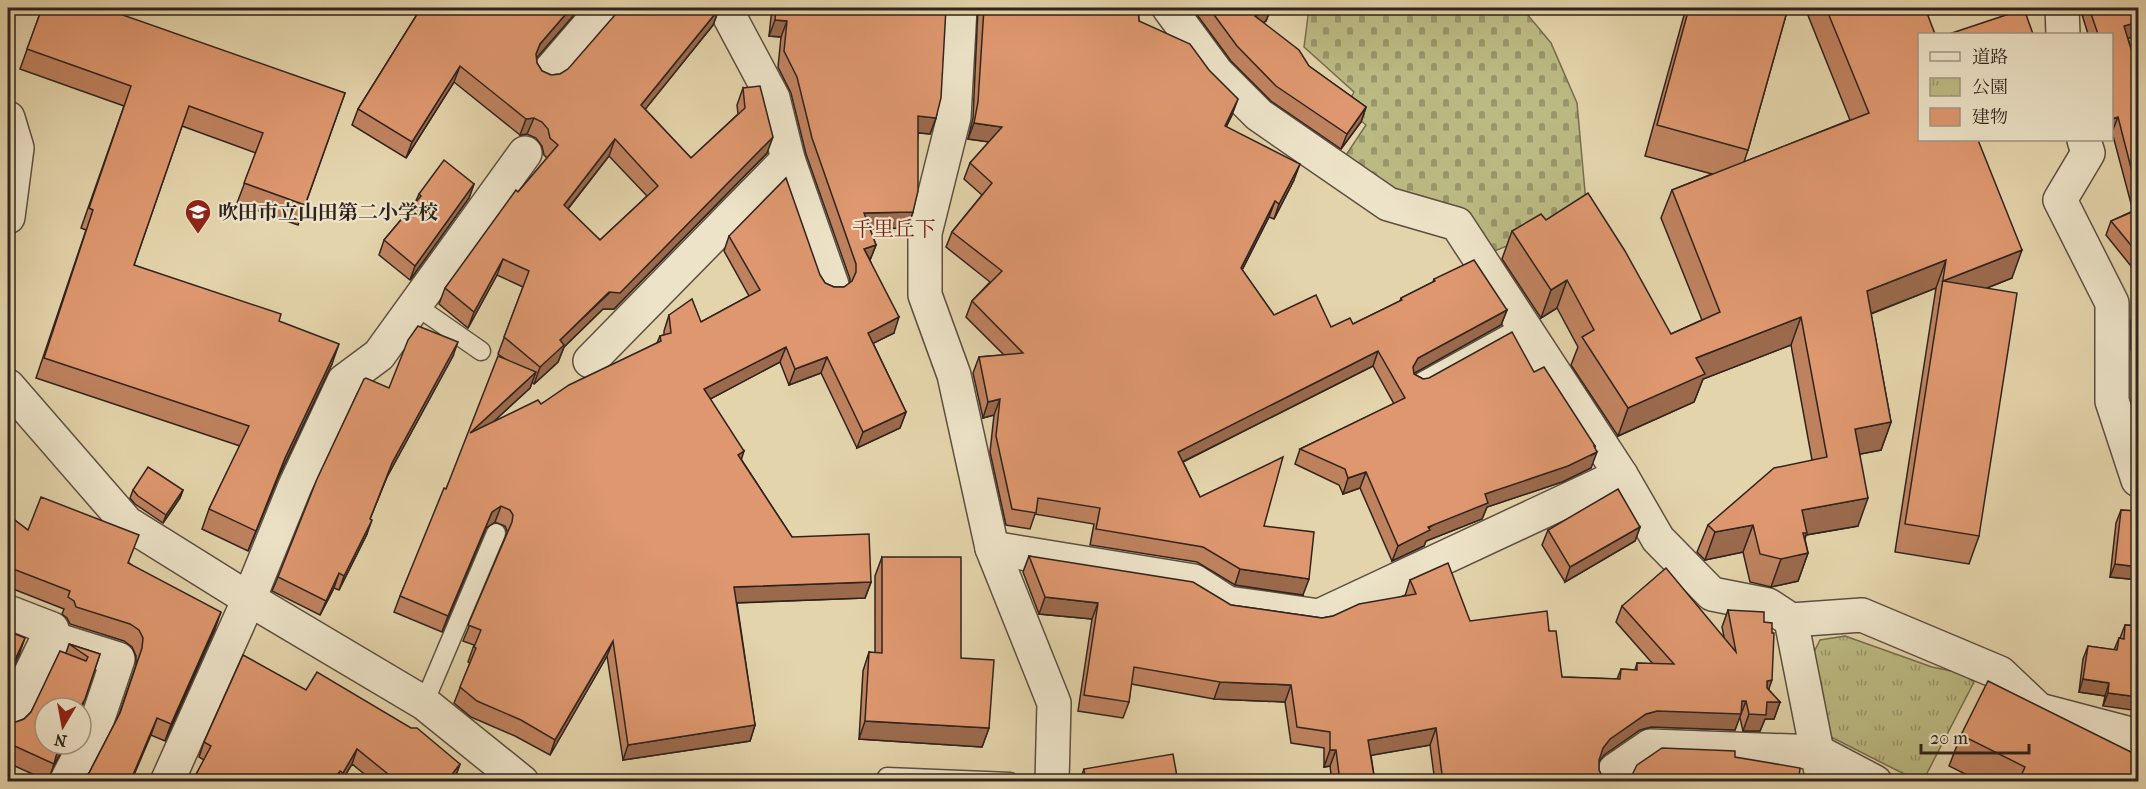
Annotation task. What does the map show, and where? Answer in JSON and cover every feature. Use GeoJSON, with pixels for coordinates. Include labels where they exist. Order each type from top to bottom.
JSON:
{"type":"FeatureCollection","features":[{"type":"Feature","properties":{"kind":"street"},"geometry":{"type":"LineString","coordinates":[[548,73],[604,8]]}},
{"type":"Feature","properties":{"kind":"street"},"geometry":{"type":"LineString","coordinates":[[725,8],[772,98],[788,159],[832,285]]}},
{"type":"Feature","properties":{"kind":"street"},"geometry":{"type":"LineString","coordinates":[[960,8],[954,117],[925,233],[925,295],[954,375],[992,548],[1054,703],[1052,782]]}},
{"type":"Feature","properties":{"kind":"street"},"geometry":{"type":"LineString","coordinates":[[1169,8],[1217,74],[1259,115],[1388,204],[1457,224],[1621,475],[1658,539],[1712,594],[1768,604],[1791,620],[1863,615],[2001,673],[2039,710],[2139,736]]}},
{"type":"Feature","properties":{"kind":"street"},"geometry":{"type":"LineString","coordinates":[[2062,8],[2063,33]]}},
{"type":"Feature","properties":{"kind":"street"},"geometry":{"type":"LineString","coordinates":[[8,118],[17,148],[8,217]]}},
{"type":"Feature","properties":{"kind":"street"},"geometry":{"type":"LineString","coordinates":[[2084,141],[2088,153],[2060,200],[2112,303],[2112,401],[2139,480]]}},
{"type":"Feature","properties":{"kind":"street"},"geometry":{"type":"LineString","coordinates":[[167,782],[249,599],[295,486],[344,381],[379,355],[525,153]]}},
{"type":"Feature","properties":{"kind":"street"},"geometry":{"type":"LineString","coordinates":[[590,361],[788,159]]}},
{"type":"Feature","properties":{"kind":"street"},"geometry":{"type":"LineString","coordinates":[[8,386],[128,523],[249,599],[424,703],[522,782]]}},
{"type":"Feature","properties":{"kind":"street"},"geometry":{"type":"LineString","coordinates":[[992,548],[1194,581],[1228,603],[1319,616],[1621,475]]}},
{"type":"Feature","properties":{"kind":"street"},"geometry":{"type":"LineString","coordinates":[[8,612],[52,629],[8,721]]}},
{"type":"Feature","properties":{"kind":"street"},"geometry":{"type":"LineString","coordinates":[[1791,620],[1820,767]]}},
{"type":"Feature","properties":{"kind":"street"},"geometry":{"type":"LineString","coordinates":[[48,637],[118,659],[96,724],[66,782]]}},
{"type":"Feature","properties":{"kind":"street"},"geometry":{"type":"LineString","coordinates":[[1611,782],[1615,770],[1650,746],[1820,767],[1875,782]]}},
{"type":"Feature","properties":{"kind":"lane"},"geometry":{"type":"LineString","coordinates":[[415,305],[481,351]]}},
{"type":"Feature","properties":{"kind":"lane"},"geometry":{"type":"LineString","coordinates":[[1418,384],[1523,326]]}},
{"type":"Feature","properties":{"kind":"lane"},"geometry":{"type":"LineString","coordinates":[[424,703],[496,533]]}},
{"type":"Feature","properties":{"kind":"lane"},"geometry":{"type":"LineString","coordinates":[[887,777],[1010,782]]}},
{"type":"Feature","properties":{"kind":"green space"},"geometry":{"type":"Polygon","coordinates":[[[1309,8],[1522,8],[1551,43],[1577,103],[1587,214],[1492,252],[1390,194],[1342,161],[1366,125],[1346,107],[1354,92],[1304,47],[1309,8]]]}},
{"type":"Feature","properties":{"kind":"green space"},"geometry":{"type":"Polygon","coordinates":[[[1845,636],[1932,667],[1961,673],[1974,682],[1923,781],[1918,781],[1829,736],[1810,660],[1820,640],[1845,636]]]}},
{"type":"Feature","properties":{"kind":"building"},"geometry":{"type":"Polygon","coordinates":[[[42,8],[103,8],[345,93],[305,205],[244,183],[263,133],[189,106],[134,265],[281,314],[279,321],[339,344],[285,458],[256,531],[209,509],[249,426],[44,358],[93,210],[89,208],[131,86],[27,49],[42,8]]]}},
{"type":"Feature","properties":{"kind":"building"},"geometry":{"type":"Polygon","coordinates":[[[421,8],[571,8],[540,44],[536,54],[537,63],[542,71],[551,75],[560,74],[568,69],[621,8],[718,8],[641,105],[691,158],[745,108],[743,88],[760,86],[773,137],[620,293],[609,292],[560,340],[564,345],[540,367],[504,337],[529,271],[503,259],[474,312],[445,288],[516,190],[518,192],[558,145],[550,138],[548,129],[534,118],[526,119],[460,66],[412,142],[358,109],[421,8]],[[615,139],[564,205],[600,240],[658,186],[615,139]]]}},
{"type":"Feature","properties":{"kind":"building"},"geometry":{"type":"Polygon","coordinates":[[[776,8],[946,8],[941,98],[936,118],[918,116],[918,191],[913,212],[864,213],[876,245],[864,249],[899,317],[868,333],[906,412],[863,432],[827,357],[795,369],[786,347],[704,389],[744,451],[738,455],[792,537],[869,534],[871,582],[734,587],[755,725],[628,745],[613,641],[555,740],[521,720],[477,701],[460,687],[481,630],[468,625],[512,522],[513,515],[510,510],[501,506],[492,512],[448,616],[400,596],[444,488],[446,489],[498,356],[536,372],[470,433],[538,400],[541,404],[569,385],[661,341],[660,336],[671,333],[669,315],[692,299],[701,322],[760,290],[729,236],[786,178],[820,275],[825,283],[834,287],[844,287],[852,281],[856,272],[856,264],[812,138],[797,77],[784,51],[787,21],[775,20],[776,8]]]}},
{"type":"Feature","properties":{"kind":"building"},"geometry":{"type":"Polygon","coordinates":[[[984,8],[1138,8],[1139,21],[1190,44],[1209,70],[1238,99],[1225,126],[1300,164],[1279,204],[1275,201],[1241,268],[1274,315],[1316,295],[1331,327],[1350,318],[1353,324],[1402,300],[1401,298],[1435,281],[1434,279],[1474,260],[1507,310],[1418,358],[1413,367],[1414,374],[1423,379],[1429,378],[1512,332],[1534,372],[1544,367],[1597,452],[1568,466],[1485,494],[1488,503],[1428,527],[1430,530],[1398,546],[1366,472],[1348,478],[1345,469],[1300,449],[1405,398],[1378,351],[1178,452],[1200,497],[1283,457],[1264,526],[1314,532],[1309,579],[1240,569],[1203,547],[1096,529],[1100,508],[1038,498],[1036,513],[1012,509],[996,436],[1000,399],[988,402],[979,357],[1023,353],[972,301],[1002,271],[952,232],[992,183],[970,163],[1002,127],[974,123],[978,102],[984,8]]]}},
{"type":"Feature","properties":{"kind":"building"},"geometry":{"type":"Polygon","coordinates":[[[1209,8],[1270,8],[1255,16],[1299,50],[1309,66],[1366,107],[1347,134],[1276,86],[1237,46],[1209,8]]]}},
{"type":"Feature","properties":{"kind":"building"},"geometry":{"type":"Polygon","coordinates":[[[1689,8],[1788,8],[1748,150],[1657,125],[1689,8]]]}},
{"type":"Feature","properties":{"kind":"building"},"geometry":{"type":"Polygon","coordinates":[[[1826,8],[1925,8],[1935,33],[1918,33],[1918,141],[1978,141],[2022,250],[1943,281],[2017,293],[1979,536],[1905,524],[1946,260],[1867,291],[1891,422],[1855,429],[1868,498],[1802,510],[1807,533],[1803,533],[1808,553],[1781,559],[1760,554],[1753,525],[1715,532],[1708,525],[1774,468],[1827,457],[1801,317],[1696,358],[1705,374],[1628,408],[1582,337],[1594,330],[1567,280],[1551,290],[1512,231],[1541,214],[1546,220],[1588,193],[1625,251],[1671,334],[1720,312],[1672,190],[1869,113],[1826,8]]]}},
{"type":"Feature","properties":{"kind":"building"},"geometry":{"type":"Polygon","coordinates":[[[2089,8],[2139,8],[2139,22],[2124,26],[2139,75],[2139,199],[2118,117],[2113,119],[2113,33],[2098,33],[2089,8]]]}},
{"type":"Feature","properties":{"kind":"building"},"geometry":{"type":"Polygon","coordinates":[[[2024,9],[2033,33],[1952,33],[2024,9]]]}},
{"type":"Feature","properties":{"kind":"building"},"geometry":{"type":"Polygon","coordinates":[[[444,160],[474,184],[415,266],[384,240],[421,196],[419,194],[444,160]]]}},
{"type":"Feature","properties":{"kind":"building"},"geometry":{"type":"Polygon","coordinates":[[[2139,209],[2139,255],[2111,221],[2139,209]]]}},
{"type":"Feature","properties":{"kind":"building"},"geometry":{"type":"Polygon","coordinates":[[[2139,306],[2139,343],[2136,335],[2136,307],[2139,306]]]}},
{"type":"Feature","properties":{"kind":"building"},"geometry":{"type":"Polygon","coordinates":[[[418,326],[458,342],[392,463],[370,519],[372,520],[344,576],[339,573],[326,601],[278,577],[317,479],[364,379],[389,388],[408,340],[418,326]]]}},
{"type":"Feature","properties":{"kind":"building"},"geometry":{"type":"Polygon","coordinates":[[[148,467],[183,490],[166,515],[133,490],[148,467]]]}},
{"type":"Feature","properties":{"kind":"building"},"geometry":{"type":"Polygon","coordinates":[[[1618,489],[1640,527],[1570,567],[1548,530],[1618,489]]]}},
{"type":"Feature","properties":{"kind":"building"},"geometry":{"type":"Polygon","coordinates":[[[41,497],[139,535],[128,563],[221,612],[171,724],[157,718],[130,782],[79,782],[89,773],[120,713],[142,648],[143,638],[139,630],[130,624],[76,607],[74,601],[68,597],[70,591],[8,567],[8,515],[28,530],[41,497]]]}},
{"type":"Feature","properties":{"kind":"building"},"geometry":{"type":"Polygon","coordinates":[[[2138,505],[2139,567],[2115,564],[2121,510],[2137,511],[2138,505]]]}},
{"type":"Feature","properties":{"kind":"building"},"geometry":{"type":"Polygon","coordinates":[[[1029,556],[1193,582],[1231,605],[1322,618],[1333,616],[1359,604],[1416,594],[1410,580],[1448,563],[1470,621],[1547,611],[1549,631],[1556,631],[1562,677],[1620,679],[1621,669],[1637,670],[1637,663],[1674,664],[1622,606],[1666,568],[1736,652],[1728,610],[1764,612],[1764,622],[1772,623],[1772,633],[1774,633],[1772,680],[1767,681],[1767,688],[1780,702],[1767,702],[1766,715],[1749,714],[1746,701],[1742,701],[1741,714],[1657,711],[1646,714],[1610,739],[1603,748],[1599,770],[1608,782],[1443,782],[1436,728],[1368,740],[1375,782],[1340,782],[1336,750],[1330,750],[1330,732],[1297,727],[1291,685],[1220,682],[1134,667],[1129,702],[1084,695],[1098,603],[1045,597],[1029,556]]]}},
{"type":"Feature","properties":{"kind":"building"},"geometry":{"type":"Polygon","coordinates":[[[882,557],[961,557],[961,658],[994,660],[989,728],[865,721],[869,652],[882,653],[882,557]]]}},
{"type":"Feature","properties":{"kind":"building"},"geometry":{"type":"Polygon","coordinates":[[[2125,625],[2139,626],[2139,697],[2108,693],[2109,683],[2083,679],[2088,646],[2117,650],[2119,638],[2124,639],[2125,625]]]}},
{"type":"Feature","properties":{"kind":"building"},"geometry":{"type":"Polygon","coordinates":[[[8,631],[25,638],[8,675],[8,631]]]}},
{"type":"Feature","properties":{"kind":"building"},"geometry":{"type":"Polygon","coordinates":[[[69,644],[100,654],[86,696],[39,696],[60,651],[86,661],[88,657],[69,644]]]}},
{"type":"Feature","properties":{"kind":"building"},"geometry":{"type":"Polygon","coordinates":[[[243,655],[306,690],[317,672],[411,728],[417,728],[460,764],[446,782],[398,782],[357,749],[343,773],[340,771],[332,782],[192,782],[211,746],[204,742],[243,655]]]}},
{"type":"Feature","properties":{"kind":"building"},"geometry":{"type":"Polygon","coordinates":[[[1988,681],[2139,756],[2139,782],[2027,782],[2020,778],[2025,767],[1961,735],[1988,681]]]}},
{"type":"Feature","properties":{"kind":"building"},"geometry":{"type":"Polygon","coordinates":[[[33,708],[33,754],[8,743],[8,721],[16,722],[24,719],[33,708]]]}},
{"type":"Feature","properties":{"kind":"building"},"geometry":{"type":"Polygon","coordinates":[[[1662,748],[1735,751],[1735,757],[1800,768],[1799,778],[1815,780],[1815,782],[1625,782],[1630,779],[1637,765],[1662,748]]]}},
{"type":"Feature","properties":{"kind":"building"},"geometry":{"type":"Polygon","coordinates":[[[1173,754],[1178,782],[1086,782],[1084,769],[1173,754]]]}},
{"type":"Feature","properties":{"kind":"building"},"geometry":{"type":"Polygon","coordinates":[[[36,756],[56,756],[54,764],[36,756]]]}},
{"type":"Feature","properties":{"kind":"place","name":"吹田市立山田第二小学校"},"geometry":{"type":"Point","coordinates":[198,235]}},
{"type":"Feature","properties":{"kind":"district","name":"千里丘下"},"geometry":{"type":"Point","coordinates":[894,229]}}]}
